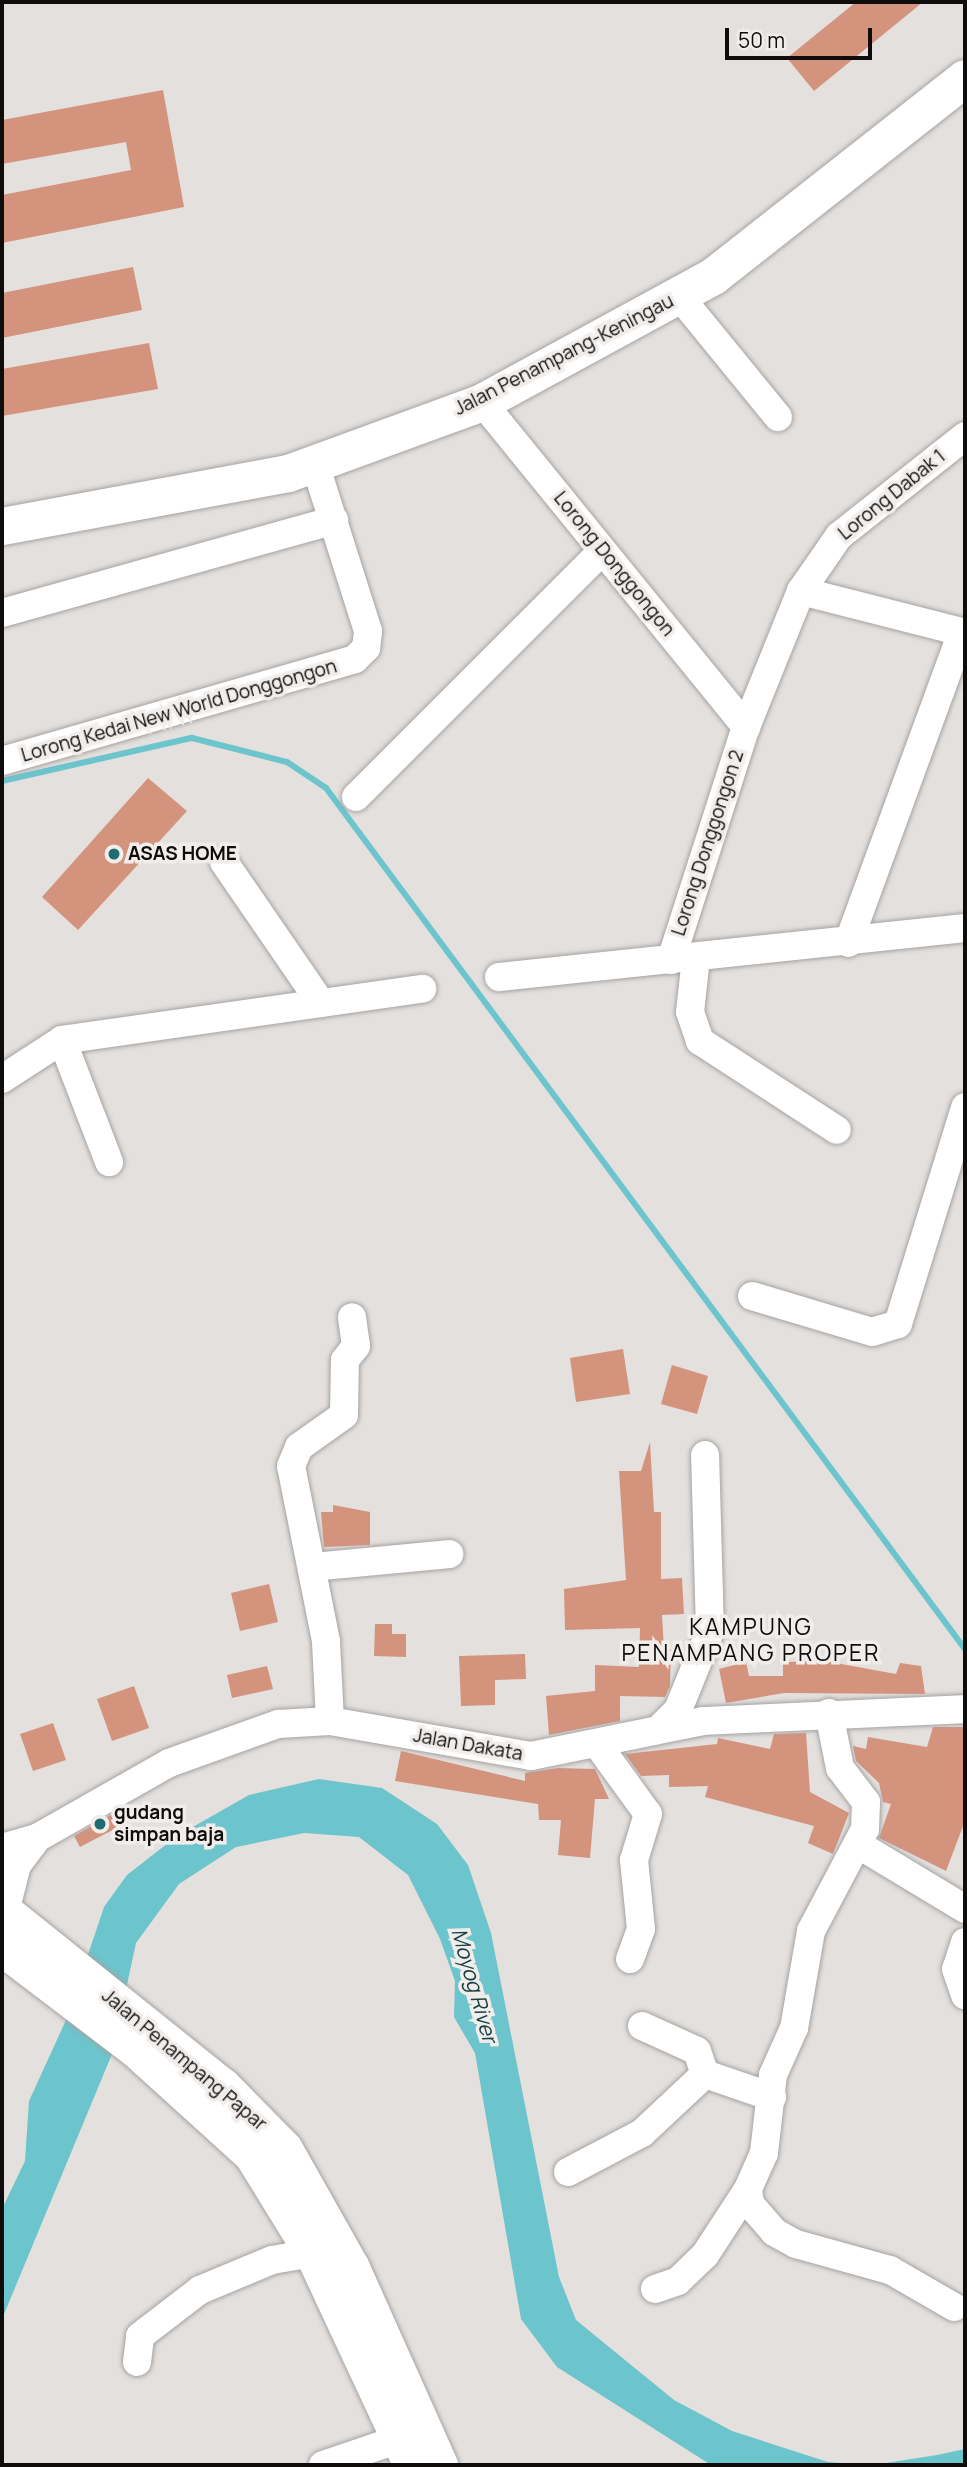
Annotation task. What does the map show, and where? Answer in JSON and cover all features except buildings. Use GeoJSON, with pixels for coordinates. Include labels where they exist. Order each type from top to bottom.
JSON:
{"type":"FeatureCollection","features":[{"type":"Feature","properties":{"kind":"main road","name":"Jalan Penampang-Keningau"},"geometry":{"type":"LineString","coordinates":[[2,526],[175,497],[288,473],[311,462],[482,402],[680,297],[777,231],[965,78]]}},
{"type":"Feature","properties":{"kind":"main road","name":"Jalan Penampang-Keningau"},"geometry":{"type":"LineString","coordinates":[[2,503],[131,490],[286,460],[311,462]]}},
{"type":"Feature","properties":{"kind":"main road","name":"Jalan Penampang Papar"},"geometry":{"type":"LineString","coordinates":[[4,1931],[47,1948],[148,2042],[252,2154],[313,2253],[406,2452]]}},
{"type":"Feature","properties":{"kind":"main road","name":"Jalan Penampang Papar"},"geometry":{"type":"LineString","coordinates":[[4,1931],[148,2042],[250,2111],[307,2183],[439,2465]]}},
{"type":"Feature","properties":{"kind":"street"},"geometry":{"type":"LineString","coordinates":[[680,297],[778,417]]}},
{"type":"Feature","properties":{"kind":"street","name":"Lorong Donggongon"},"geometry":{"type":"LineString","coordinates":[[482,402],[746,727]]}},
{"type":"Feature","properties":{"kind":"street","name":"Lorong Dabak 1"},"geometry":{"type":"LineString","coordinates":[[746,727],[801,592],[838,536],[965,436]]}},
{"type":"Feature","properties":{"kind":"street","name":"Lorong Kedai New World Donggongon"},"geometry":{"type":"LineString","coordinates":[[2,761],[355,659],[366,648],[368,631],[334,520],[311,462]]}},
{"type":"Feature","properties":{"kind":"street"},"geometry":{"type":"LineString","coordinates":[[2,613],[334,520]]}},
{"type":"Feature","properties":{"kind":"street"},"geometry":{"type":"LineString","coordinates":[[356,797],[602,551]]}},
{"type":"Feature","properties":{"kind":"street"},"geometry":{"type":"LineString","coordinates":[[801,592],[964,632],[848,943]]}},
{"type":"Feature","properties":{"kind":"street","name":"Lorong Donggongon 2"},"geometry":{"type":"LineString","coordinates":[[746,727],[683,959],[691,1012],[700,1041],[836,1130]]}},
{"type":"Feature","properties":{"kind":"street"},"geometry":{"type":"LineString","coordinates":[[224,862],[321,1003]]}},
{"type":"Feature","properties":{"kind":"street"},"geometry":{"type":"LineString","coordinates":[[499,976],[848,943],[965,928]]}},
{"type":"Feature","properties":{"kind":"street"},"geometry":{"type":"LineString","coordinates":[[2,1079],[62,1040],[422,989]]}},
{"type":"Feature","properties":{"kind":"street"},"geometry":{"type":"LineString","coordinates":[[62,1040],[108,1162]]}},
{"type":"Feature","properties":{"kind":"street"},"geometry":{"type":"LineString","coordinates":[[752,1296],[872,1332],[898,1324],[965,1107]]}},
{"type":"Feature","properties":{"kind":"street"},"geometry":{"type":"LineString","coordinates":[[330,1721],[331,1676],[291,1466],[299,1447],[344,1415],[345,1360],[356,1346],[352,1317]]}},
{"type":"Feature","properties":{"kind":"street"},"geometry":{"type":"LineString","coordinates":[[659,1729],[678,1710],[710,1631],[705,1455]]}},
{"type":"Feature","properties":{"kind":"street"},"geometry":{"type":"LineString","coordinates":[[312,1567],[449,1554]]}},
{"type":"Feature","properties":{"kind":"street","name":"Jalan Dakata"},"geometry":{"type":"LineString","coordinates":[[2,1848],[37,1838],[169,1763],[236,1735],[330,1721],[511,1755],[598,1745],[659,1729],[829,1713],[965,1709]]}},
{"type":"Feature","properties":{"kind":"street"},"geometry":{"type":"LineString","coordinates":[[654,2289],[678,2281],[705,2255],[748,2189],[764,2153],[773,2075],[794,2028],[814,1922],[859,1846],[866,1802],[840,1768],[829,1713]]}},
{"type":"Feature","properties":{"kind":"street"},"geometry":{"type":"LineString","coordinates":[[598,1745],[648,1814],[634,1860],[641,1929],[630,1959]]}},
{"type":"Feature","properties":{"kind":"street","name":"Jalan Dakata"},"geometry":{"type":"LineString","coordinates":[[4,1931],[17,1865],[37,1838]]}},
{"type":"Feature","properties":{"kind":"street"},"geometry":{"type":"LineString","coordinates":[[859,1846],[965,1909]]}},
{"type":"Feature","properties":{"kind":"street"},"geometry":{"type":"LineString","coordinates":[[965,1942],[956,1969],[965,1995]]}},
{"type":"Feature","properties":{"kind":"street"},"geometry":{"type":"LineString","coordinates":[[642,2026],[697,2051],[705,2074]]}},
{"type":"Feature","properties":{"kind":"street"},"geometry":{"type":"LineString","coordinates":[[705,2074],[772,2097]]}},
{"type":"Feature","properties":{"kind":"street"},"geometry":{"type":"LineString","coordinates":[[568,2172],[642,2133],[705,2074]]}},
{"type":"Feature","properties":{"kind":"street"},"geometry":{"type":"LineString","coordinates":[[748,2189],[752,2211],[774,2232],[821,2256],[890,2270],[954,2307]]}},
{"type":"Feature","properties":{"kind":"street"},"geometry":{"type":"LineString","coordinates":[[137,2362],[140,2336],[200,2290],[272,2260],[313,2253]]}},
{"type":"Feature","properties":{"kind":"street"},"geometry":{"type":"LineString","coordinates":[[323,2465],[406,2452]]}},
{"type":"Feature","properties":{"kind":"water","name":"Moyog River"},"geometry":{"type":"Polygon","coordinates":[[[319,1779],[382,1788],[437,1824],[468,1865],[491,1933],[559,2277],[576,2320],[674,2400],[732,2431],[828,2462],[869,2465],[711,2465],[557,2367],[521,2319],[475,2053],[454,2017],[455,1981],[440,1939],[408,1875],[359,1837],[304,1833],[236,1847],[179,1884],[136,1943],[112,2054],[2,2319],[2,2209],[25,2161],[29,2101],[66,2020],[104,1907],[127,1875],[177,1836],[249,1795],[319,1779]]]}},
{"type":"Feature","properties":{"kind":"water"},"geometry":{"type":"Polygon","coordinates":[[[965,2449],[965,2465],[873,2465],[937,2455],[965,2449]]]}},
{"type":"Feature","properties":{"kind":"waterway"},"geometry":{"type":"LineString","coordinates":[[2,781],[192,738],[287,762],[326,788],[965,1649]]}},
{"type":"Feature","properties":{"kind":"place","name":"ASAS HOME"},"geometry":{"type":"Point","coordinates":[114,854]}},
{"type":"Feature","properties":{"kind":"place","name":"gudang simpan baja"},"geometry":{"type":"Point","coordinates":[100,1824]}},
{"type":"Feature","properties":{"kind":"district","name":"KAMPUNG PENAMPANG PROPER"},"geometry":{"type":"Point","coordinates":[751,1639]}}]}
